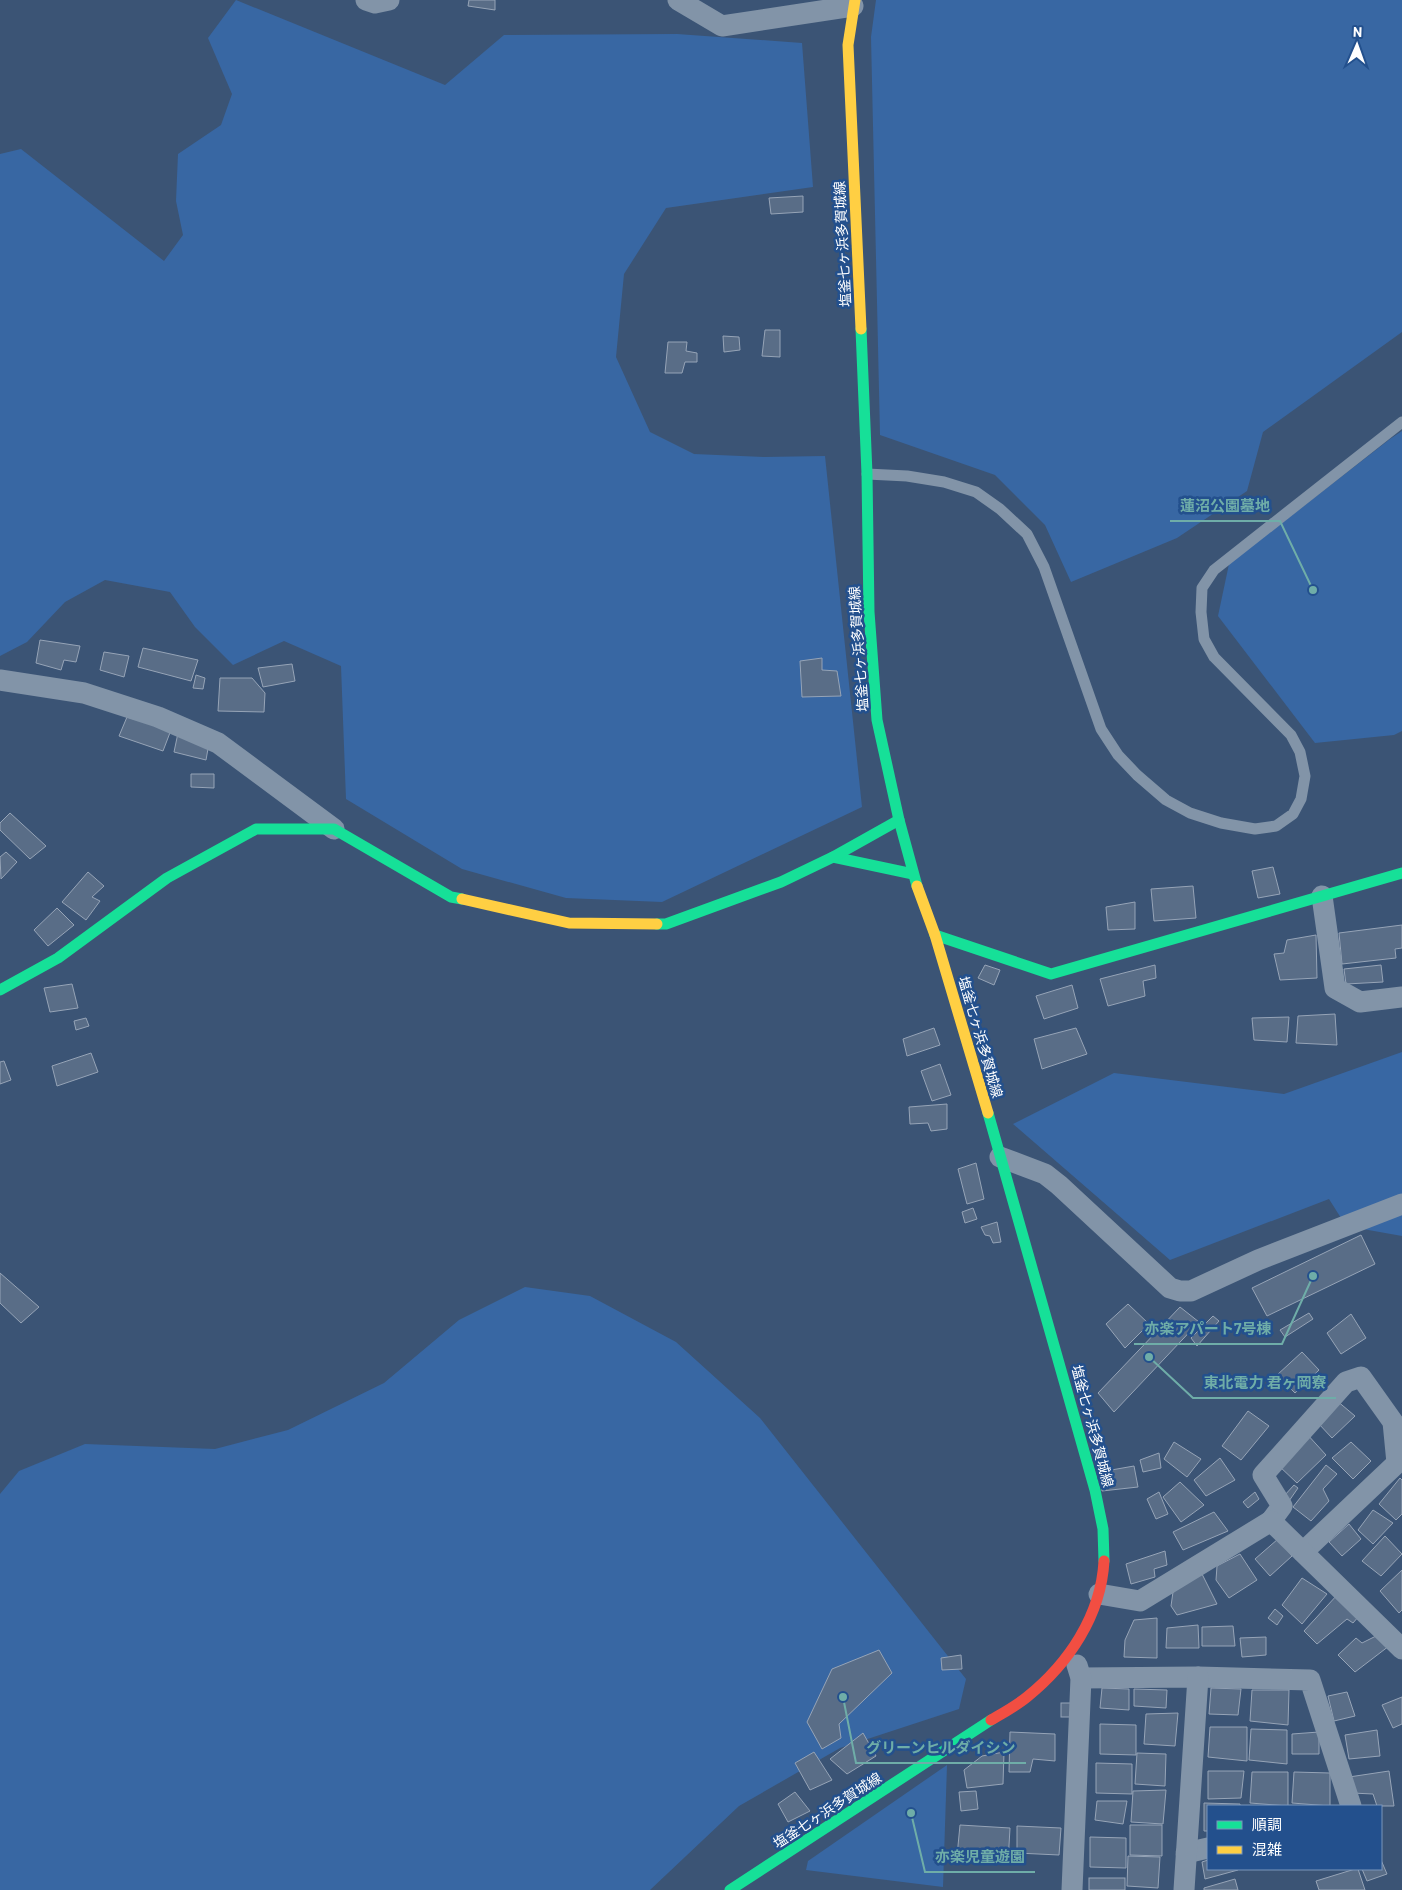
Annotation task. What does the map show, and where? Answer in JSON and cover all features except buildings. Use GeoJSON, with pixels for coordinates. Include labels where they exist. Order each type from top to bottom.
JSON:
{"type":"FeatureCollection","features":[{"type":"Feature","properties":{"kind":"main road","name":"塩釜七ヶ浜多賀城線"},"geometry":{"type":"LineString","coordinates":[[730,1890],[1026,1698],[1053,1674],[1072,1651],[1091,1616],[1099,1594],[1104,1568],[1105,1542],[1101,1516],[1056,1347],[935,935],[913,874],[899,820],[878,720],[869,612],[867,474],[848,45],[854,3]]}},
{"type":"Feature","properties":{"kind":"main road"},"geometry":{"type":"LineString","coordinates":[[0,990],[58,958],[167,878],[256,829],[334,829],[451,897],[569,922],[666,924],[781,882],[833,857],[899,820]]}},
{"type":"Feature","properties":{"kind":"main road"},"geometry":{"type":"LineString","coordinates":[[833,857],[913,874]]}},
{"type":"Feature","properties":{"kind":"main road"},"geometry":{"type":"LineString","coordinates":[[935,935],[1052,974],[1402,873]]}},
{"type":"Feature","properties":{"kind":"street"},"geometry":{"type":"LineString","coordinates":[[366,0],[375,3],[389,0]]}},
{"type":"Feature","properties":{"kind":"street"},"geometry":{"type":"LineString","coordinates":[[678,0],[722,26],[854,3]]}},
{"type":"Feature","properties":{"kind":"street"},"geometry":{"type":"LineString","coordinates":[[0,680],[84,693],[158,717],[218,743],[334,829]]}},
{"type":"Feature","properties":{"kind":"street"},"geometry":{"type":"LineString","coordinates":[[1322,896],[1335,988],[1360,1002],[1402,997]]}},
{"type":"Feature","properties":{"kind":"street"},"geometry":{"type":"LineString","coordinates":[[1000,1157],[1045,1174],[1170,1288],[1180,1291],[1191,1291],[1236,1272],[1258,1260],[1402,1204]]}},
{"type":"Feature","properties":{"kind":"street"},"geometry":{"type":"LineString","coordinates":[[1099,1594],[1140,1601],[1271,1521],[1282,1506],[1263,1475],[1346,1382],[1361,1377],[1393,1422],[1397,1463],[1303,1552]]}},
{"type":"Feature","properties":{"kind":"street"},"geometry":{"type":"LineString","coordinates":[[1271,1521],[1398,1640]]}},
{"type":"Feature","properties":{"kind":"street"},"geometry":{"type":"LineString","coordinates":[[1072,1651],[1081,1678],[1072,1890]]}},
{"type":"Feature","properties":{"kind":"street"},"geometry":{"type":"LineString","coordinates":[[1081,1678],[1198,1677],[1310,1680],[1351,1805]]}},
{"type":"Feature","properties":{"kind":"street"},"geometry":{"type":"LineString","coordinates":[[1184,1890],[1198,1677]]}},
{"type":"Feature","properties":{"kind":"street"},"geometry":{"type":"LineString","coordinates":[[1186,1853],[1207,1848]]}},
{"type":"Feature","properties":{"kind":"lane"},"geometry":{"type":"LineString","coordinates":[[867,474],[907,476],[944,482],[976,492],[1000,509],[1027,534],[1044,567],[1101,729],[1118,756],[1166,800],[1190,813],[1221,823],[1256,829],[1276,826],[1293,814],[1301,799],[1306,776],[1300,752],[1291,736],[1214,656],[1204,638],[1201,612],[1202,588],[1214,570],[1401,425]]}},
{"type":"Feature","properties":{"kind":"shaded area"},"geometry":{"type":"Polygon","coordinates":[[[236,0],[445,85],[504,35],[677,34],[802,43],[813,187],[666,208],[624,274],[616,357],[650,432],[694,454],[764,457],[825,456],[862,807],[662,902],[566,898],[462,869],[346,799],[341,666],[284,641],[233,665],[195,627],[170,592],[105,580],[65,602],[27,642],[0,656],[0,154],[21,149],[164,261],[183,235],[176,201],[178,154],[221,125],[232,94],[208,38],[236,0]]]}},
{"type":"Feature","properties":{"kind":"shaded area"},"geometry":{"type":"Polygon","coordinates":[[[876,0],[1402,0],[1402,332],[1263,432],[1247,491],[1177,538],[1071,582],[1045,525],[995,475],[880,435],[871,37],[876,0]]]}},
{"type":"Feature","properties":{"kind":"shaded area"},"geometry":{"type":"Polygon","coordinates":[[[1402,431],[1402,731],[1394,735],[1315,743],[1218,616],[1229,564],[1402,431]]]}},
{"type":"Feature","properties":{"kind":"shaded area"},"geometry":{"type":"Polygon","coordinates":[[[1402,1052],[1402,1236],[1346,1226],[1329,1199],[1170,1260],[1013,1124],[1114,1073],[1284,1094],[1402,1052]]]}},
{"type":"Feature","properties":{"kind":"shaded area"},"geometry":{"type":"Polygon","coordinates":[[[525,1287],[590,1296],[676,1342],[760,1418],[966,1679],[959,1709],[840,1748],[739,1806],[650,1890],[0,1890],[0,1494],[19,1471],[85,1444],[215,1449],[288,1430],[384,1383],[459,1320],[525,1287]]]}},
{"type":"Feature","properties":{"kind":"shaded area"},"geometry":{"type":"Polygon","coordinates":[[[947,1765],[943,1887],[806,1870],[808,1861],[947,1765]]]}},
{"type":"Feature","properties":{"kind":"traffic: fast"},"geometry":{"type":"LineString","coordinates":[[861,329],[867,474],[869,612],[877,720],[899,820],[917,886]]}},
{"type":"Feature","properties":{"kind":"traffic: fast"},"geometry":{"type":"LineString","coordinates":[[657,924],[666,924],[781,882],[833,857],[899,820]]}},
{"type":"Feature","properties":{"kind":"traffic: fast"},"geometry":{"type":"LineString","coordinates":[[0,990],[58,958],[167,878],[256,829],[334,829],[451,897],[462,899]]}},
{"type":"Feature","properties":{"kind":"traffic: fast"},"geometry":{"type":"LineString","coordinates":[[833,857],[913,874]]}},
{"type":"Feature","properties":{"kind":"traffic: fast"},"geometry":{"type":"LineString","coordinates":[[935,935],[1051,974],[1402,873]]}},
{"type":"Feature","properties":{"kind":"traffic: fast"},"geometry":{"type":"LineString","coordinates":[[988,1113],[1095,1490],[1103,1529],[1104,1561]]}},
{"type":"Feature","properties":{"kind":"traffic: fast"},"geometry":{"type":"LineString","coordinates":[[730,1890],[991,1720]]}},
{"type":"Feature","properties":{"kind":"traffic: slow"},"geometry":{"type":"LineString","coordinates":[[855,0],[848,45],[861,329]]}},
{"type":"Feature","properties":{"kind":"traffic: slow"},"geometry":{"type":"LineString","coordinates":[[917,886],[935,935],[988,1113]]}},
{"type":"Feature","properties":{"kind":"traffic: slow"},"geometry":{"type":"LineString","coordinates":[[462,899],[569,923],[657,924]]}},
{"type":"Feature","properties":{"kind":"traffic: jam"},"geometry":{"type":"LineString","coordinates":[[991,1720],[1027,1697],[1056,1670],[1069,1654],[1089,1620],[1102,1581],[1104,1561]]}},
{"type":"Feature","properties":{"kind":"place","name":"蓮沼公園墓地"},"geometry":{"type":"Point","coordinates":[1313,590]}},
{"type":"Feature","properties":{"kind":"place","name":"亦楽アパート7号棟"},"geometry":{"type":"Point","coordinates":[1313,1276]}},
{"type":"Feature","properties":{"kind":"place","name":"東北電力 君ヶ岡寮"},"geometry":{"type":"Point","coordinates":[1149,1357]}},
{"type":"Feature","properties":{"kind":"place","name":"グリーンヒルダイシン"},"geometry":{"type":"Point","coordinates":[843,1697]}},
{"type":"Feature","properties":{"kind":"place","name":"亦楽児童遊園"},"geometry":{"type":"Point","coordinates":[911,1813]}}]}
